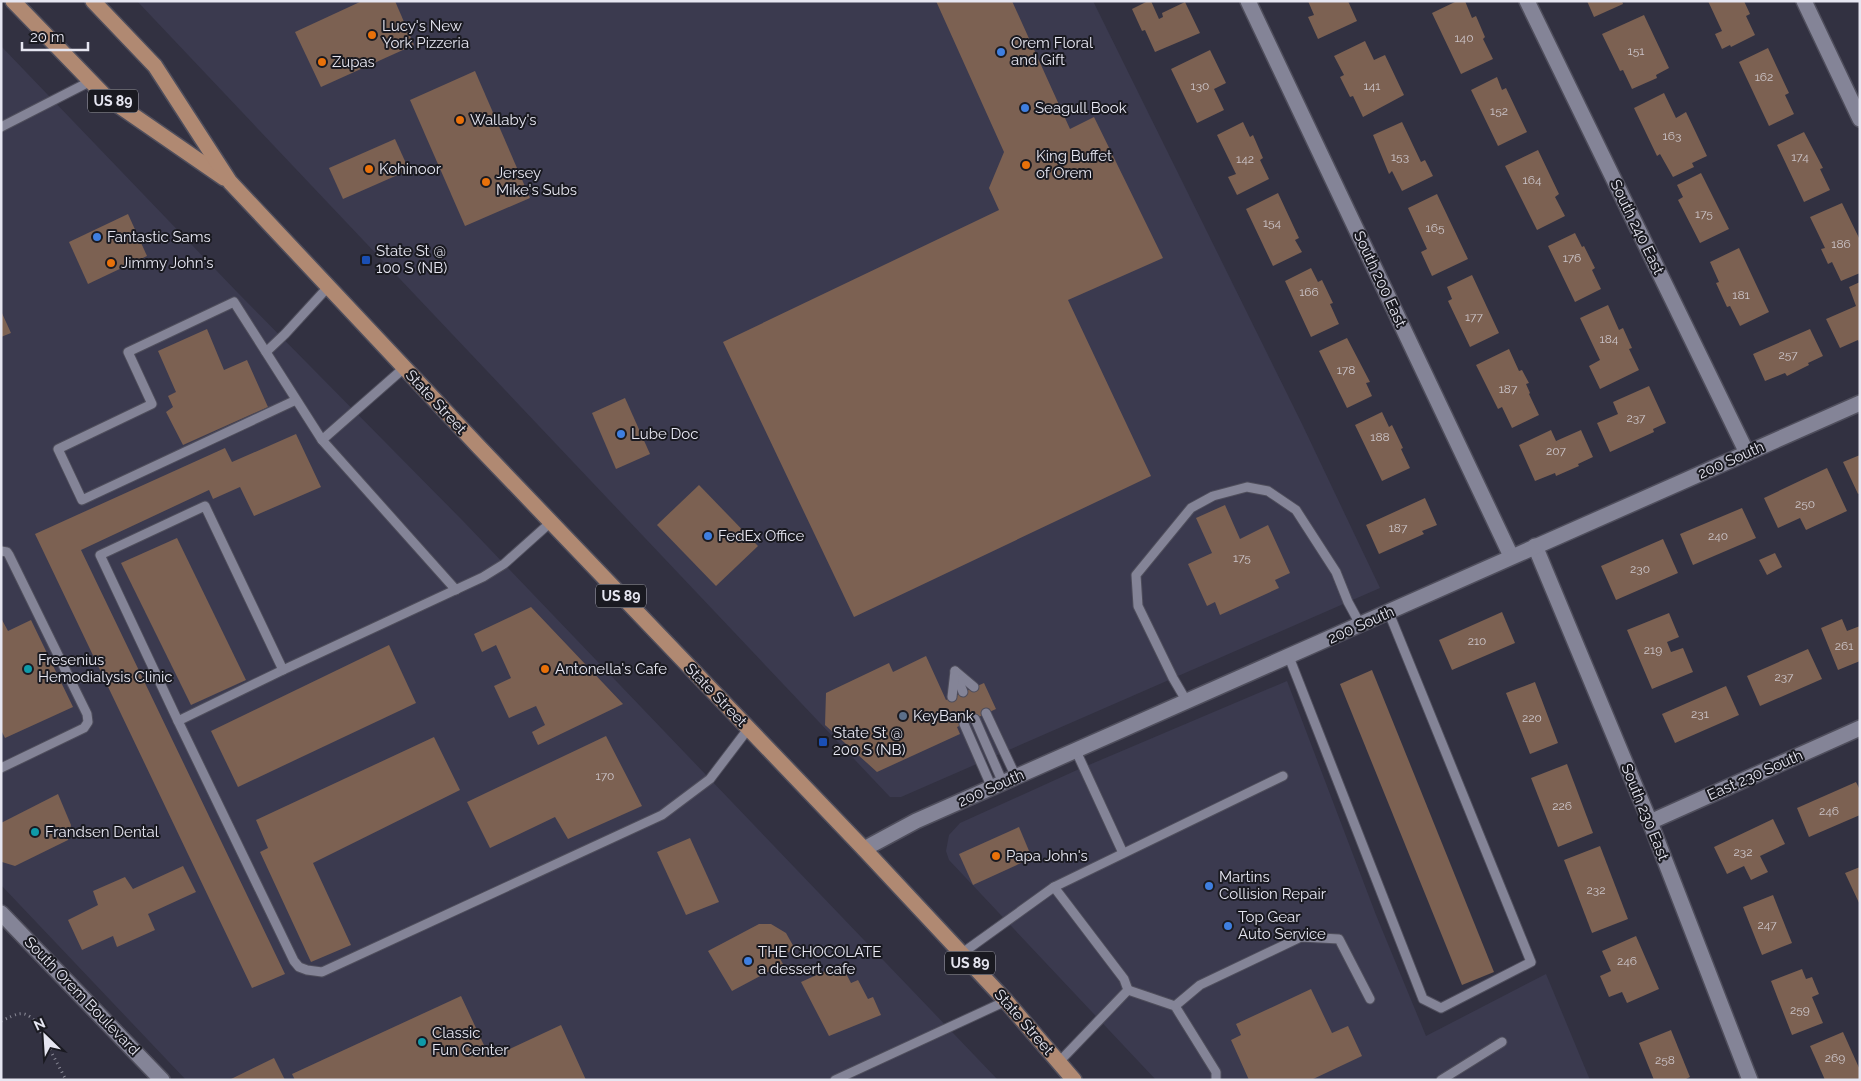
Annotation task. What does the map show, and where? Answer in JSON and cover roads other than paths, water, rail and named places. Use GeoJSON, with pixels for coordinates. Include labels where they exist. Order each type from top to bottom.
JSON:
{"type":"FeatureCollection","features":[{"type":"Feature","properties":{"kind":"main road","name":"State Street"},"geometry":{"type":"LineString","coordinates":[[13,1],[105,96],[230,182]]}},
{"type":"Feature","properties":{"kind":"main road","name":"State Street"},"geometry":{"type":"LineString","coordinates":[[93,1],[155,66],[230,182],[550,522],[864,849],[1006,1001],[1074,1080]]}},
{"type":"Feature","properties":{"kind":"street","name":"South 200 East"},"geometry":{"type":"LineString","coordinates":[[1248,1],[1511,556]]}},
{"type":"Feature","properties":{"kind":"street","name":"South 240 East"},"geometry":{"type":"LineString","coordinates":[[1527,1],[1747,453]]}},
{"type":"Feature","properties":{"kind":"street"},"geometry":{"type":"LineString","coordinates":[[1804,1],[1860,119]]}},
{"type":"Feature","properties":{"kind":"street","name":"200 South"},"geometry":{"type":"LineString","coordinates":[[864,849],[916,821],[1361,626],[1511,556],[1860,403]]}},
{"type":"Feature","properties":{"kind":"street","name":"South 230 East"},"geometry":{"type":"LineString","coordinates":[[1535,546],[1650,822],[1750,1080]]}},
{"type":"Feature","properties":{"kind":"street","name":"East 230 South"},"geometry":{"type":"LineString","coordinates":[[1650,822],[1860,728]]}},
{"type":"Feature","properties":{"kind":"street","name":"South Orem Boulevard"},"geometry":{"type":"LineString","coordinates":[[1,913],[162,1080]]}},
{"type":"Feature","properties":{"kind":"lane"},"geometry":{"type":"LineString","coordinates":[[1,128],[90,81]]}},
{"type":"Feature","properties":{"kind":"lane"},"geometry":{"type":"LineString","coordinates":[[266,352],[328,286]]}},
{"type":"Feature","properties":{"kind":"lane"},"geometry":{"type":"LineString","coordinates":[[296,400],[82,500],[58,449],[152,404],[128,352],[234,302],[322,440],[456,590]]}},
{"type":"Feature","properties":{"kind":"lane"},"geometry":{"type":"LineString","coordinates":[[322,440],[404,368]]}},
{"type":"Feature","properties":{"kind":"lane"},"geometry":{"type":"LineString","coordinates":[[1187,702],[1173,678],[1138,606],[1136,575],[1191,508],[1214,496],[1247,488],[1268,491],[1296,510],[1336,572],[1348,602],[1361,626]]}},
{"type":"Feature","properties":{"kind":"lane"},"geometry":{"type":"LineString","coordinates":[[283,670],[205,506],[100,555],[294,961],[307,970],[322,972],[662,815],[710,779],[748,729]]}},
{"type":"Feature","properties":{"kind":"lane"},"geometry":{"type":"LineString","coordinates":[[178,721],[283,670],[483,578],[504,564],[550,522]]}},
{"type":"Feature","properties":{"kind":"lane"},"geometry":{"type":"LineString","coordinates":[[1,551],[7,552],[9,555],[87,714],[88,722],[84,728],[1,768]]}},
{"type":"Feature","properties":{"kind":"lane"},"geometry":{"type":"LineString","coordinates":[[1289,657],[1423,999],[1441,1008],[1531,962],[1388,613]]}},
{"type":"Feature","properties":{"kind":"lane"},"geometry":{"type":"LineString","coordinates":[[955,671],[974,687]]}},
{"type":"Feature","properties":{"kind":"lane"},"geometry":{"type":"LineString","coordinates":[[955,671],[963,692]]}},
{"type":"Feature","properties":{"kind":"lane"},"geometry":{"type":"LineString","coordinates":[[952,697],[955,671]]}},
{"type":"Feature","properties":{"kind":"lane"},"geometry":{"type":"LineString","coordinates":[[986,713],[1004,783]]}},
{"type":"Feature","properties":{"kind":"lane"},"geometry":{"type":"LineString","coordinates":[[975,719],[1004,783]]}},
{"type":"Feature","properties":{"kind":"lane"},"geometry":{"type":"LineString","coordinates":[[964,724],[1004,783]]}},
{"type":"Feature","properties":{"kind":"lane"},"geometry":{"type":"LineString","coordinates":[[1076,751],[1124,853]]}},
{"type":"Feature","properties":{"kind":"lane"},"geometry":{"type":"LineString","coordinates":[[961,954],[1054,887],[1283,776]]}},
{"type":"Feature","properties":{"kind":"lane"},"geometry":{"type":"LineString","coordinates":[[1054,887],[1124,979],[1128,990]]}},
{"type":"Feature","properties":{"kind":"lane"},"geometry":{"type":"LineString","coordinates":[[1175,1006],[1200,985],[1301,936],[1339,939],[1370,999]]}},
{"type":"Feature","properties":{"kind":"lane"},"geometry":{"type":"LineString","coordinates":[[1128,990],[1175,1006],[1216,1072],[1216,1080]]}},
{"type":"Feature","properties":{"kind":"lane"},"geometry":{"type":"LineString","coordinates":[[1059,1062],[1128,990]]}},
{"type":"Feature","properties":{"kind":"lane"},"geometry":{"type":"LineString","coordinates":[[835,1080],[1006,1001]]}},
{"type":"Feature","properties":{"kind":"lane"},"geometry":{"type":"LineString","coordinates":[[1441,1080],[1502,1042]]}},
{"type":"Feature","properties":{"kind":"place","name":"Lucy's New York Pizzeria"},"geometry":{"type":"Point","coordinates":[372,35]}},
{"type":"Feature","properties":{"kind":"place","name":"Orem Floral and Gift"},"geometry":{"type":"Point","coordinates":[1001,52]}},
{"type":"Feature","properties":{"kind":"place","name":"Zupas"},"geometry":{"type":"Point","coordinates":[322,62]}},
{"type":"Feature","properties":{"kind":"place","name":"Seagull Book"},"geometry":{"type":"Point","coordinates":[1025,108]}},
{"type":"Feature","properties":{"kind":"place","name":"Wallaby's"},"geometry":{"type":"Point","coordinates":[460,120]}},
{"type":"Feature","properties":{"kind":"place","name":"King Buffet of Orem"},"geometry":{"type":"Point","coordinates":[1026,165]}},
{"type":"Feature","properties":{"kind":"place","name":"Kohinoor"},"geometry":{"type":"Point","coordinates":[369,169]}},
{"type":"Feature","properties":{"kind":"place","name":"Jersey Mike's Subs"},"geometry":{"type":"Point","coordinates":[486,182]}},
{"type":"Feature","properties":{"kind":"place","name":"Fantastic Sams"},"geometry":{"type":"Point","coordinates":[97,237]}},
{"type":"Feature","properties":{"kind":"place","name":"State St @ 100 S (NB)"},"geometry":{"type":"Point","coordinates":[366,260]}},
{"type":"Feature","properties":{"kind":"place","name":"Jimmy John's"},"geometry":{"type":"Point","coordinates":[111,263]}},
{"type":"Feature","properties":{"kind":"place","name":"Lube Doc"},"geometry":{"type":"Point","coordinates":[621,434]}},
{"type":"Feature","properties":{"kind":"place","name":"FedEx Office"},"geometry":{"type":"Point","coordinates":[708,536]}},
{"type":"Feature","properties":{"kind":"place","name":"Fresenius Hemodialysis Clinic"},"geometry":{"type":"Point","coordinates":[28,669]}},
{"type":"Feature","properties":{"kind":"place","name":"Antonella's Cafe"},"geometry":{"type":"Point","coordinates":[545,669]}},
{"type":"Feature","properties":{"kind":"place","name":"KeyBank"},"geometry":{"type":"Point","coordinates":[903,716]}},
{"type":"Feature","properties":{"kind":"place","name":"State St @ 200 S (NB)"},"geometry":{"type":"Point","coordinates":[823,742]}},
{"type":"Feature","properties":{"kind":"place","name":"Frandsen Dental"},"geometry":{"type":"Point","coordinates":[35,832]}},
{"type":"Feature","properties":{"kind":"place","name":"Papa John's"},"geometry":{"type":"Point","coordinates":[996,856]}},
{"type":"Feature","properties":{"kind":"place","name":"Martins Collision Repair"},"geometry":{"type":"Point","coordinates":[1209,886]}},
{"type":"Feature","properties":{"kind":"place","name":"Top Gear Auto Service"},"geometry":{"type":"Point","coordinates":[1228,926]}},
{"type":"Feature","properties":{"kind":"place","name":"THE CHOCOLATE a dessert cafe"},"geometry":{"type":"Point","coordinates":[748,961]}},
{"type":"Feature","properties":{"kind":"place","name":"Classic Fun Center"},"geometry":{"type":"Point","coordinates":[422,1042]}}]}
